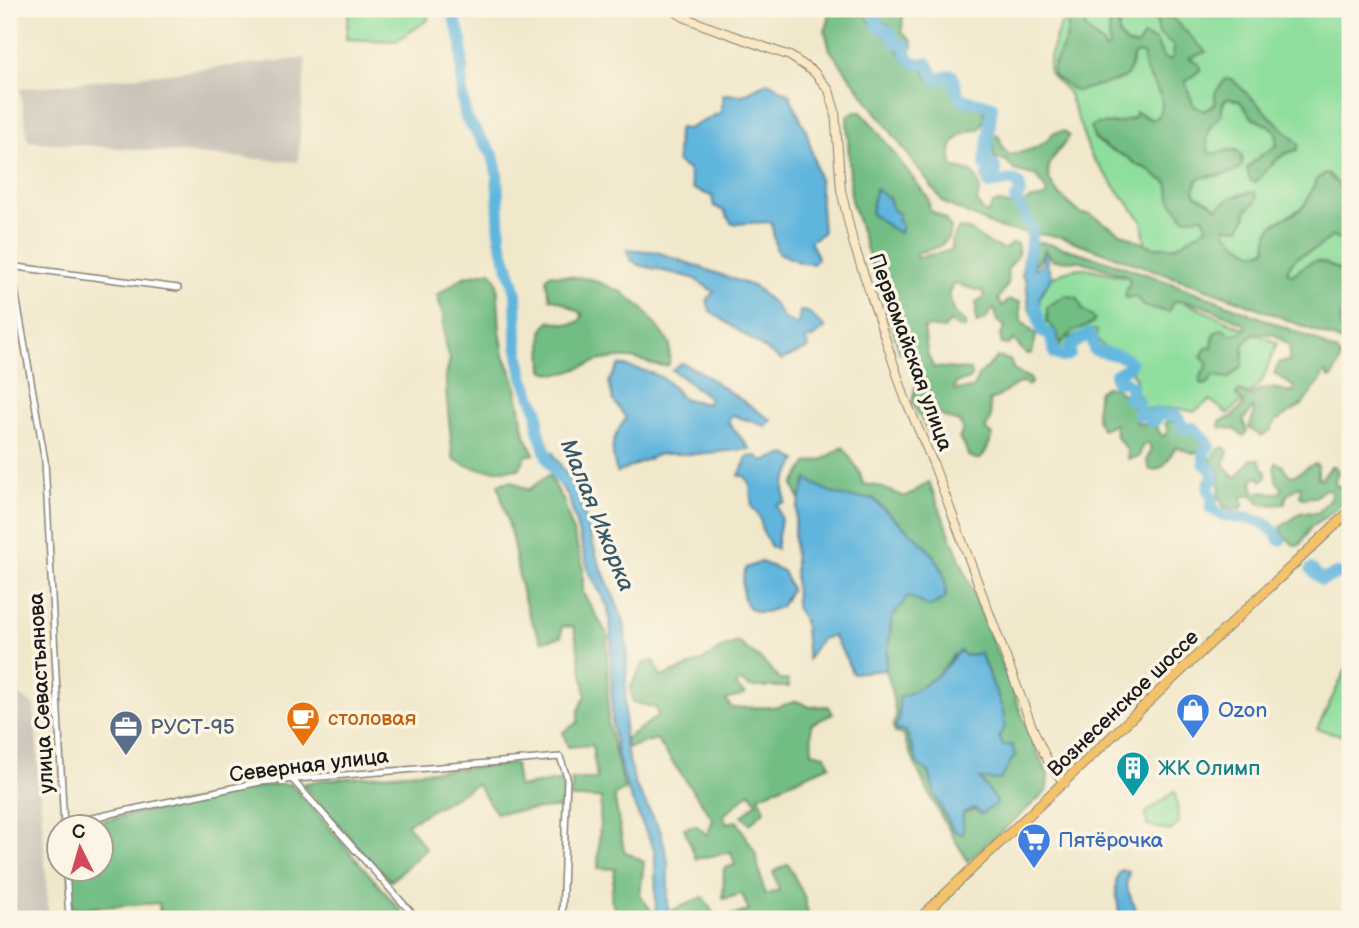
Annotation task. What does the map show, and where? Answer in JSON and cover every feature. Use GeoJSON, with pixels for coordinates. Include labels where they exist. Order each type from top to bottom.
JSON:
{"type":"FeatureCollection","features":[{"type":"Feature","properties":{"kind":"main road","name":"Вознесенское шоссе"},"geometry":{"type":"LineString","coordinates":[[919,919],[1350,511]]}},
{"type":"Feature","properties":{"kind":"street","name":"Первомайская улица"},"geometry":{"type":"LineString","coordinates":[[671,9],[706,26],[790,56],[814,72],[828,90],[835,111],[838,168],[848,225],[905,398],[933,463],[1031,724],[1054,770],[1065,783]]}},
{"type":"Feature","properties":{"kind":"street"},"geometry":{"type":"LineString","coordinates":[[10,267],[178,288]]}},
{"type":"Feature","properties":{"kind":"street","name":"улица Севастьянова"},"geometry":{"type":"LineString","coordinates":[[10,267],[45,461],[63,813]]}},
{"type":"Feature","properties":{"kind":"street","name":"Северная улица"},"geometry":{"type":"LineString","coordinates":[[116,814],[260,782],[561,757],[567,777],[562,919]]}},
{"type":"Feature","properties":{"kind":"street"},"geometry":{"type":"LineString","coordinates":[[292,779],[417,919]]}},
{"type":"Feature","properties":{"kind":"street"},"geometry":{"type":"LineString","coordinates":[[67,883],[69,919]]}},
{"type":"Feature","properties":{"kind":"shaded area"},"geometry":{"type":"Polygon","coordinates":[[[306,58],[298,162],[28,141],[20,89],[306,58]]]}},
{"type":"Feature","properties":{"kind":"shaded area"},"geometry":{"type":"Polygon","coordinates":[[[13,691],[34,705],[49,919],[9,919],[9,692],[13,691]]]}},
{"type":"Feature","properties":{"kind":"green space"},"geometry":{"type":"Polygon","coordinates":[[[349,9],[427,9],[428,20],[396,41],[346,39],[349,9]]]}},
{"type":"Feature","properties":{"kind":"green space"},"geometry":{"type":"Polygon","coordinates":[[[827,9],[862,9],[874,28],[884,34],[914,70],[922,68],[931,81],[948,81],[962,104],[983,106],[984,118],[981,126],[955,141],[951,159],[953,167],[971,172],[977,178],[980,189],[977,201],[983,212],[988,214],[993,204],[998,202],[1018,208],[1028,200],[1045,197],[1047,192],[1037,176],[1014,170],[1007,161],[994,158],[992,134],[998,135],[1004,150],[1010,155],[1034,148],[1053,133],[1064,131],[1069,136],[1052,160],[1048,172],[1049,179],[1058,192],[1081,214],[1090,214],[1151,247],[1176,247],[1207,227],[1203,217],[1184,218],[1170,199],[1166,181],[1099,142],[1094,138],[1090,127],[1134,118],[1136,112],[1152,120],[1158,117],[1161,97],[1144,66],[1144,55],[1138,53],[1133,56],[1130,71],[1121,80],[1075,91],[1054,76],[1052,70],[1067,37],[1069,19],[1080,9],[1090,9],[1084,16],[1085,26],[1089,33],[1103,44],[1104,49],[1109,48],[1110,11],[1116,11],[1119,16],[1119,35],[1127,44],[1137,46],[1144,36],[1156,41],[1163,57],[1168,60],[1173,58],[1174,46],[1159,34],[1157,22],[1142,9],[1164,9],[1206,52],[1189,58],[1199,64],[1200,70],[1185,82],[1194,106],[1204,111],[1215,104],[1215,93],[1226,79],[1232,79],[1299,144],[1297,150],[1278,159],[1255,183],[1250,180],[1247,168],[1276,146],[1276,132],[1251,116],[1240,101],[1227,98],[1223,103],[1221,115],[1209,129],[1209,153],[1238,151],[1241,154],[1242,166],[1231,172],[1197,180],[1194,191],[1197,196],[1217,208],[1232,197],[1255,192],[1255,203],[1245,211],[1246,217],[1240,228],[1226,227],[1226,233],[1254,253],[1266,250],[1271,228],[1303,207],[1315,183],[1327,173],[1350,197],[1350,243],[1333,236],[1318,248],[1297,257],[1287,272],[1292,275],[1317,261],[1341,271],[1350,278],[1350,300],[1341,310],[1340,328],[1350,330],[1350,345],[1240,301],[1061,237],[1001,229],[944,203],[830,50],[825,31],[829,20],[827,9]]]}},
{"type":"Feature","properties":{"kind":"green space"},"geometry":{"type":"Polygon","coordinates":[[[876,9],[903,9],[902,32],[912,41],[913,47],[897,38],[892,27],[881,21],[876,9]]]}},
{"type":"Feature","properties":{"kind":"green space"},"geometry":{"type":"Polygon","coordinates":[[[1073,9],[1080,9],[1068,22],[1064,46],[1053,64],[1075,91],[1124,77],[1130,70],[1133,56],[1138,53],[1144,55],[1145,67],[1163,102],[1160,115],[1153,120],[1142,114],[1118,123],[1100,125],[1099,142],[1166,181],[1171,199],[1184,218],[1203,216],[1208,227],[1178,245],[1162,248],[1145,243],[1142,221],[1091,156],[1068,92],[1049,73],[1055,38],[1063,21],[1073,9]]]}},
{"type":"Feature","properties":{"kind":"green space"},"geometry":{"type":"Polygon","coordinates":[[[1090,9],[1142,9],[1157,22],[1159,34],[1174,46],[1174,58],[1168,60],[1163,57],[1156,41],[1145,37],[1137,47],[1129,45],[1119,35],[1119,23],[1109,17],[1109,48],[1104,49],[1084,22],[1084,16],[1090,9]]]}},
{"type":"Feature","properties":{"kind":"green space"},"geometry":{"type":"Polygon","coordinates":[[[1164,9],[1350,9],[1350,197],[1328,173],[1317,179],[1304,206],[1272,226],[1266,249],[1254,253],[1226,233],[1226,227],[1232,227],[1246,217],[1245,211],[1255,203],[1249,192],[1232,197],[1217,208],[1197,196],[1194,191],[1197,180],[1238,170],[1243,160],[1237,150],[1209,153],[1207,147],[1209,131],[1227,98],[1241,101],[1251,116],[1276,132],[1276,146],[1247,168],[1259,179],[1275,161],[1297,150],[1226,79],[1216,92],[1215,104],[1204,111],[1194,106],[1185,82],[1200,70],[1199,64],[1188,58],[1205,52],[1164,9]]]}},
{"type":"Feature","properties":{"kind":"green space"},"geometry":{"type":"Polygon","coordinates":[[[856,111],[861,112],[871,123],[928,198],[930,210],[944,218],[951,228],[947,240],[934,248],[916,253],[916,258],[952,250],[952,241],[959,228],[972,231],[1001,249],[1007,248],[1011,243],[1017,244],[1017,256],[1007,271],[1008,284],[998,299],[1002,306],[1009,300],[1020,302],[1021,320],[1036,335],[1032,354],[1026,354],[1014,340],[1008,345],[1002,344],[1000,337],[1005,327],[997,321],[995,310],[992,310],[985,320],[976,323],[976,303],[984,298],[983,292],[957,284],[949,293],[953,312],[965,322],[965,328],[959,328],[950,322],[944,329],[924,329],[927,352],[933,367],[971,370],[972,376],[958,382],[955,390],[973,388],[978,376],[997,357],[1010,360],[1014,370],[1031,379],[1032,382],[1028,386],[1023,382],[989,400],[991,419],[985,429],[993,435],[986,452],[979,460],[968,456],[959,439],[963,429],[959,422],[930,409],[934,432],[929,434],[912,403],[917,379],[914,370],[916,361],[909,355],[900,353],[851,200],[847,116],[856,111]]]}},
{"type":"Feature","properties":{"kind":"green space"},"geometry":{"type":"Polygon","coordinates":[[[1333,236],[1350,243],[1350,278],[1340,270],[1317,262],[1292,275],[1287,272],[1297,257],[1333,236]]]}},
{"type":"Feature","properties":{"kind":"green space"},"geometry":{"type":"Polygon","coordinates":[[[1041,242],[1146,274],[1249,313],[1337,351],[1340,361],[1332,378],[1326,373],[1323,374],[1302,405],[1276,421],[1270,431],[1261,436],[1249,428],[1254,414],[1253,408],[1243,420],[1247,431],[1244,436],[1234,429],[1219,427],[1220,421],[1232,417],[1243,405],[1236,395],[1239,391],[1250,396],[1265,388],[1293,392],[1294,387],[1274,373],[1280,362],[1289,361],[1290,346],[1275,335],[1254,333],[1244,344],[1242,366],[1229,378],[1213,376],[1208,384],[1202,385],[1199,380],[1208,364],[1201,357],[1206,348],[1212,347],[1214,333],[1222,329],[1236,334],[1246,329],[1245,324],[1189,302],[1172,302],[1168,312],[1144,306],[1135,296],[1126,298],[1130,281],[1128,276],[1081,261],[1053,260],[1045,249],[1039,262],[1035,264],[1033,249],[1035,243],[1041,242]]]}},
{"type":"Feature","properties":{"kind":"green space"},"geometry":{"type":"Polygon","coordinates":[[[1085,268],[1127,277],[1277,343],[1262,381],[1228,414],[1210,400],[1194,412],[1177,408],[1145,409],[1141,397],[1136,393],[1136,378],[1132,374],[1132,362],[1127,353],[1103,347],[1096,337],[1097,331],[1094,330],[1069,338],[1066,349],[1057,347],[1053,333],[1043,326],[1037,305],[1046,283],[1061,273],[1085,268]]]}},
{"type":"Feature","properties":{"kind":"green space"},"geometry":{"type":"Polygon","coordinates":[[[491,271],[497,281],[504,355],[515,381],[525,435],[534,454],[526,456],[519,469],[485,470],[453,459],[446,390],[450,359],[445,346],[443,315],[437,295],[464,277],[491,271]]]}},
{"type":"Feature","properties":{"kind":"green space"},"geometry":{"type":"Polygon","coordinates":[[[549,274],[591,279],[622,292],[644,310],[670,344],[669,365],[623,358],[602,360],[565,373],[543,370],[542,331],[550,321],[573,324],[581,320],[582,314],[550,298],[546,280],[549,274]]]}},
{"type":"Feature","properties":{"kind":"green space"},"geometry":{"type":"Polygon","coordinates":[[[1066,295],[1078,298],[1083,310],[1095,319],[1092,324],[1073,331],[1060,344],[1057,332],[1047,322],[1047,307],[1066,295]]]}},
{"type":"Feature","properties":{"kind":"green space"},"geometry":{"type":"Polygon","coordinates":[[[1106,387],[1115,387],[1133,405],[1137,423],[1155,424],[1164,436],[1168,431],[1165,423],[1177,423],[1180,432],[1195,432],[1204,447],[1193,453],[1176,447],[1164,466],[1156,470],[1150,470],[1147,461],[1151,447],[1148,443],[1143,444],[1139,457],[1128,459],[1127,450],[1116,436],[1115,424],[1102,429],[1097,418],[1098,392],[1106,387]]]}},
{"type":"Feature","properties":{"kind":"green space"},"geometry":{"type":"Polygon","coordinates":[[[843,447],[859,471],[863,484],[877,486],[906,497],[929,482],[1048,774],[1047,791],[968,861],[932,800],[903,735],[895,733],[893,727],[896,716],[885,670],[892,617],[908,596],[945,599],[945,582],[940,567],[921,542],[873,498],[839,495],[808,480],[800,501],[793,485],[807,463],[824,459],[843,447]],[[980,653],[953,655],[937,675],[899,698],[899,719],[895,730],[906,731],[918,763],[929,772],[935,795],[953,830],[963,834],[963,813],[997,803],[979,778],[1008,766],[1015,755],[1003,746],[999,736],[1003,710],[980,653]]]}},
{"type":"Feature","properties":{"kind":"green space"},"geometry":{"type":"Polygon","coordinates":[[[1224,447],[1228,452],[1224,463],[1232,476],[1238,476],[1251,459],[1259,460],[1266,472],[1266,478],[1262,481],[1258,477],[1254,478],[1254,492],[1279,493],[1283,489],[1277,482],[1274,468],[1276,463],[1282,465],[1290,476],[1316,464],[1318,478],[1321,479],[1334,466],[1338,471],[1334,485],[1346,487],[1348,495],[1336,509],[1311,527],[1300,545],[1295,546],[1283,535],[1281,527],[1302,512],[1318,513],[1331,496],[1330,490],[1325,489],[1315,497],[1302,498],[1299,486],[1287,495],[1284,504],[1262,505],[1250,495],[1242,497],[1243,506],[1239,510],[1224,507],[1219,496],[1220,471],[1210,460],[1224,447]]]}},
{"type":"Feature","properties":{"kind":"green space"},"geometry":{"type":"Polygon","coordinates":[[[549,475],[564,502],[583,566],[583,593],[607,634],[608,724],[625,790],[614,795],[624,851],[644,862],[640,895],[653,913],[654,919],[617,919],[611,898],[615,869],[598,868],[601,798],[571,798],[572,779],[597,779],[592,745],[568,747],[563,732],[578,722],[578,712],[586,695],[574,627],[562,626],[561,637],[542,641],[530,618],[523,596],[498,484],[511,481],[528,490],[549,475]]]}},
{"type":"Feature","properties":{"kind":"green space"},"geometry":{"type":"Polygon","coordinates":[[[738,642],[764,662],[780,680],[788,680],[789,687],[749,687],[739,680],[736,686],[745,694],[726,700],[732,708],[777,707],[797,701],[810,707],[828,706],[833,714],[811,724],[812,752],[825,755],[830,765],[759,796],[765,810],[750,824],[742,816],[757,802],[750,792],[724,815],[726,823],[737,821],[755,852],[765,895],[779,890],[773,872],[788,864],[804,896],[809,919],[717,919],[749,911],[742,894],[723,899],[724,868],[735,865],[731,852],[696,859],[684,828],[696,825],[707,835],[713,819],[656,739],[627,748],[625,739],[658,716],[656,708],[633,702],[630,688],[644,663],[654,661],[661,677],[700,662],[722,648],[738,642]]]}},
{"type":"Feature","properties":{"kind":"green space"},"geometry":{"type":"Polygon","coordinates":[[[1350,661],[1350,737],[1317,729],[1350,661]]]}},
{"type":"Feature","properties":{"kind":"green space"},"geometry":{"type":"Polygon","coordinates":[[[515,764],[518,787],[564,780],[563,807],[496,813],[477,784],[407,824],[426,849],[391,881],[302,784],[321,780],[515,764]]]}},
{"type":"Feature","properties":{"kind":"green space"},"geometry":{"type":"Polygon","coordinates":[[[291,784],[408,919],[160,919],[159,903],[72,909],[70,883],[116,883],[116,818],[262,786],[291,784]]]}},
{"type":"Feature","properties":{"kind":"green space"},"geometry":{"type":"Polygon","coordinates":[[[1175,791],[1179,823],[1170,831],[1147,825],[1146,813],[1175,791]]]}},
{"type":"Feature","properties":{"kind":"green space"},"geometry":{"type":"Polygon","coordinates":[[[703,897],[717,919],[671,919],[671,911],[703,897]]]}},
{"type":"Feature","properties":{"kind":"water"},"geometry":{"type":"Polygon","coordinates":[[[768,82],[789,94],[807,133],[819,179],[823,233],[810,241],[818,257],[813,264],[801,263],[777,252],[771,222],[732,224],[724,211],[714,206],[712,196],[693,189],[688,170],[677,162],[678,128],[688,129],[721,112],[723,94],[743,95],[768,82]]]}},
{"type":"Feature","properties":{"kind":"water"},"geometry":{"type":"Polygon","coordinates":[[[875,189],[889,198],[892,209],[899,214],[897,220],[902,225],[900,233],[871,214],[875,189]]]}},
{"type":"Feature","properties":{"kind":"water"},"geometry":{"type":"Polygon","coordinates":[[[627,249],[657,252],[755,287],[774,304],[784,319],[798,325],[800,311],[808,312],[825,328],[812,338],[805,339],[809,348],[781,360],[710,311],[707,299],[714,292],[693,278],[639,265],[631,260],[627,249]]]}},
{"type":"Feature","properties":{"kind":"water"},"geometry":{"type":"Polygon","coordinates":[[[1027,249],[1032,252],[1035,268],[1042,265],[1045,251],[1048,255],[1047,264],[1052,277],[1040,298],[1042,321],[1036,321],[1029,308],[1026,280],[1022,276],[1027,249]]]}},
{"type":"Feature","properties":{"kind":"water"},"geometry":{"type":"Polygon","coordinates":[[[682,363],[699,371],[771,420],[766,426],[732,415],[728,422],[750,449],[698,454],[659,454],[617,473],[613,444],[626,418],[613,400],[609,382],[619,365],[655,374],[669,383],[682,398],[706,404],[710,398],[672,370],[682,363]]]}},
{"type":"Feature","properties":{"kind":"water"},"geometry":{"type":"Polygon","coordinates":[[[553,453],[579,495],[597,558],[624,621],[627,653],[624,740],[635,784],[661,832],[668,862],[668,919],[656,919],[655,852],[629,794],[618,758],[612,724],[611,633],[608,607],[589,572],[569,498],[552,472],[553,453]]]}},
{"type":"Feature","properties":{"kind":"water"},"geometry":{"type":"Polygon","coordinates":[[[786,454],[797,460],[784,484],[785,503],[777,504],[781,519],[776,549],[771,547],[762,530],[760,518],[752,507],[750,485],[745,476],[739,476],[747,457],[758,456],[762,461],[786,454]]]}},
{"type":"Feature","properties":{"kind":"water"},"geometry":{"type":"Polygon","coordinates":[[[807,479],[838,495],[873,498],[921,542],[940,567],[945,581],[945,598],[929,607],[908,596],[892,617],[885,670],[852,673],[833,636],[821,639],[808,659],[804,621],[796,607],[794,531],[797,509],[807,479]]]}},
{"type":"Feature","properties":{"kind":"water"},"geometry":{"type":"Polygon","coordinates":[[[761,562],[783,571],[791,589],[781,607],[764,612],[750,608],[743,597],[742,589],[746,568],[761,562]]]}},
{"type":"Feature","properties":{"kind":"water"},"geometry":{"type":"Polygon","coordinates":[[[960,651],[966,656],[980,653],[1003,710],[1005,727],[999,736],[1003,746],[1012,745],[1015,755],[1000,780],[980,779],[998,803],[981,814],[974,808],[963,813],[963,835],[953,830],[935,795],[929,772],[918,764],[906,731],[895,730],[899,719],[899,698],[933,679],[960,651]]]}},
{"type":"Feature","properties":{"kind":"water"},"geometry":{"type":"Polygon","coordinates":[[[1121,870],[1129,872],[1126,885],[1139,919],[1119,919],[1116,881],[1121,870]]]}},
{"type":"Feature","properties":{"kind":"waterway","name":"Малая Ижорка"},"geometry":{"type":"LineString","coordinates":[[451,9],[462,42],[462,95],[466,118],[493,155],[497,173],[500,239],[516,293],[517,344],[523,377],[538,412],[538,430],[548,459],[560,479]]}},
{"type":"Feature","properties":{"kind":"waterway"},"geometry":{"type":"LineString","coordinates":[[870,9],[876,15],[877,26],[890,32],[895,42],[906,46],[907,57],[916,64],[927,63],[936,80],[952,75],[959,97],[992,106],[985,165],[994,165],[996,171],[987,176],[989,184],[1012,180],[1019,184],[1020,193],[1015,200],[1027,217],[1031,230],[1028,264]]}},
{"type":"Feature","properties":{"kind":"waterway"},"geometry":{"type":"LineString","coordinates":[[1035,306],[1042,332],[1050,334],[1055,354],[1063,357],[1070,354],[1070,346],[1088,334],[1094,350],[1124,357],[1131,363],[1115,375],[1116,382],[1125,382],[1132,386],[1128,398],[1139,402],[1139,415],[1148,415],[1151,421],[1156,420],[1156,413],[1177,416],[1184,429],[1194,428],[1210,446],[1204,452],[1204,463],[1211,469],[1214,479],[1209,483],[1208,490],[1213,498],[1211,508],[1230,516],[1265,524],[1280,540]]}},
{"type":"Feature","properties":{"kind":"waterway"},"geometry":{"type":"LineString","coordinates":[[1311,569],[1322,580],[1336,574],[1350,575]]}},
{"type":"Feature","properties":{"kind":"place","name":"Ozon"},"geometry":{"type":"Point","coordinates":[1193,740]}},
{"type":"Feature","properties":{"kind":"place","name":"столовая"},"geometry":{"type":"Point","coordinates":[303,748]}},
{"type":"Feature","properties":{"kind":"place","name":"РУСТ-95"},"geometry":{"type":"Point","coordinates":[126,757]}},
{"type":"Feature","properties":{"kind":"place","name":"ЖК Олимп"},"geometry":{"type":"Point","coordinates":[1133,798]}},
{"type":"Feature","properties":{"kind":"place","name":"Пятёрочка"},"geometry":{"type":"Point","coordinates":[1034,870]}}]}
